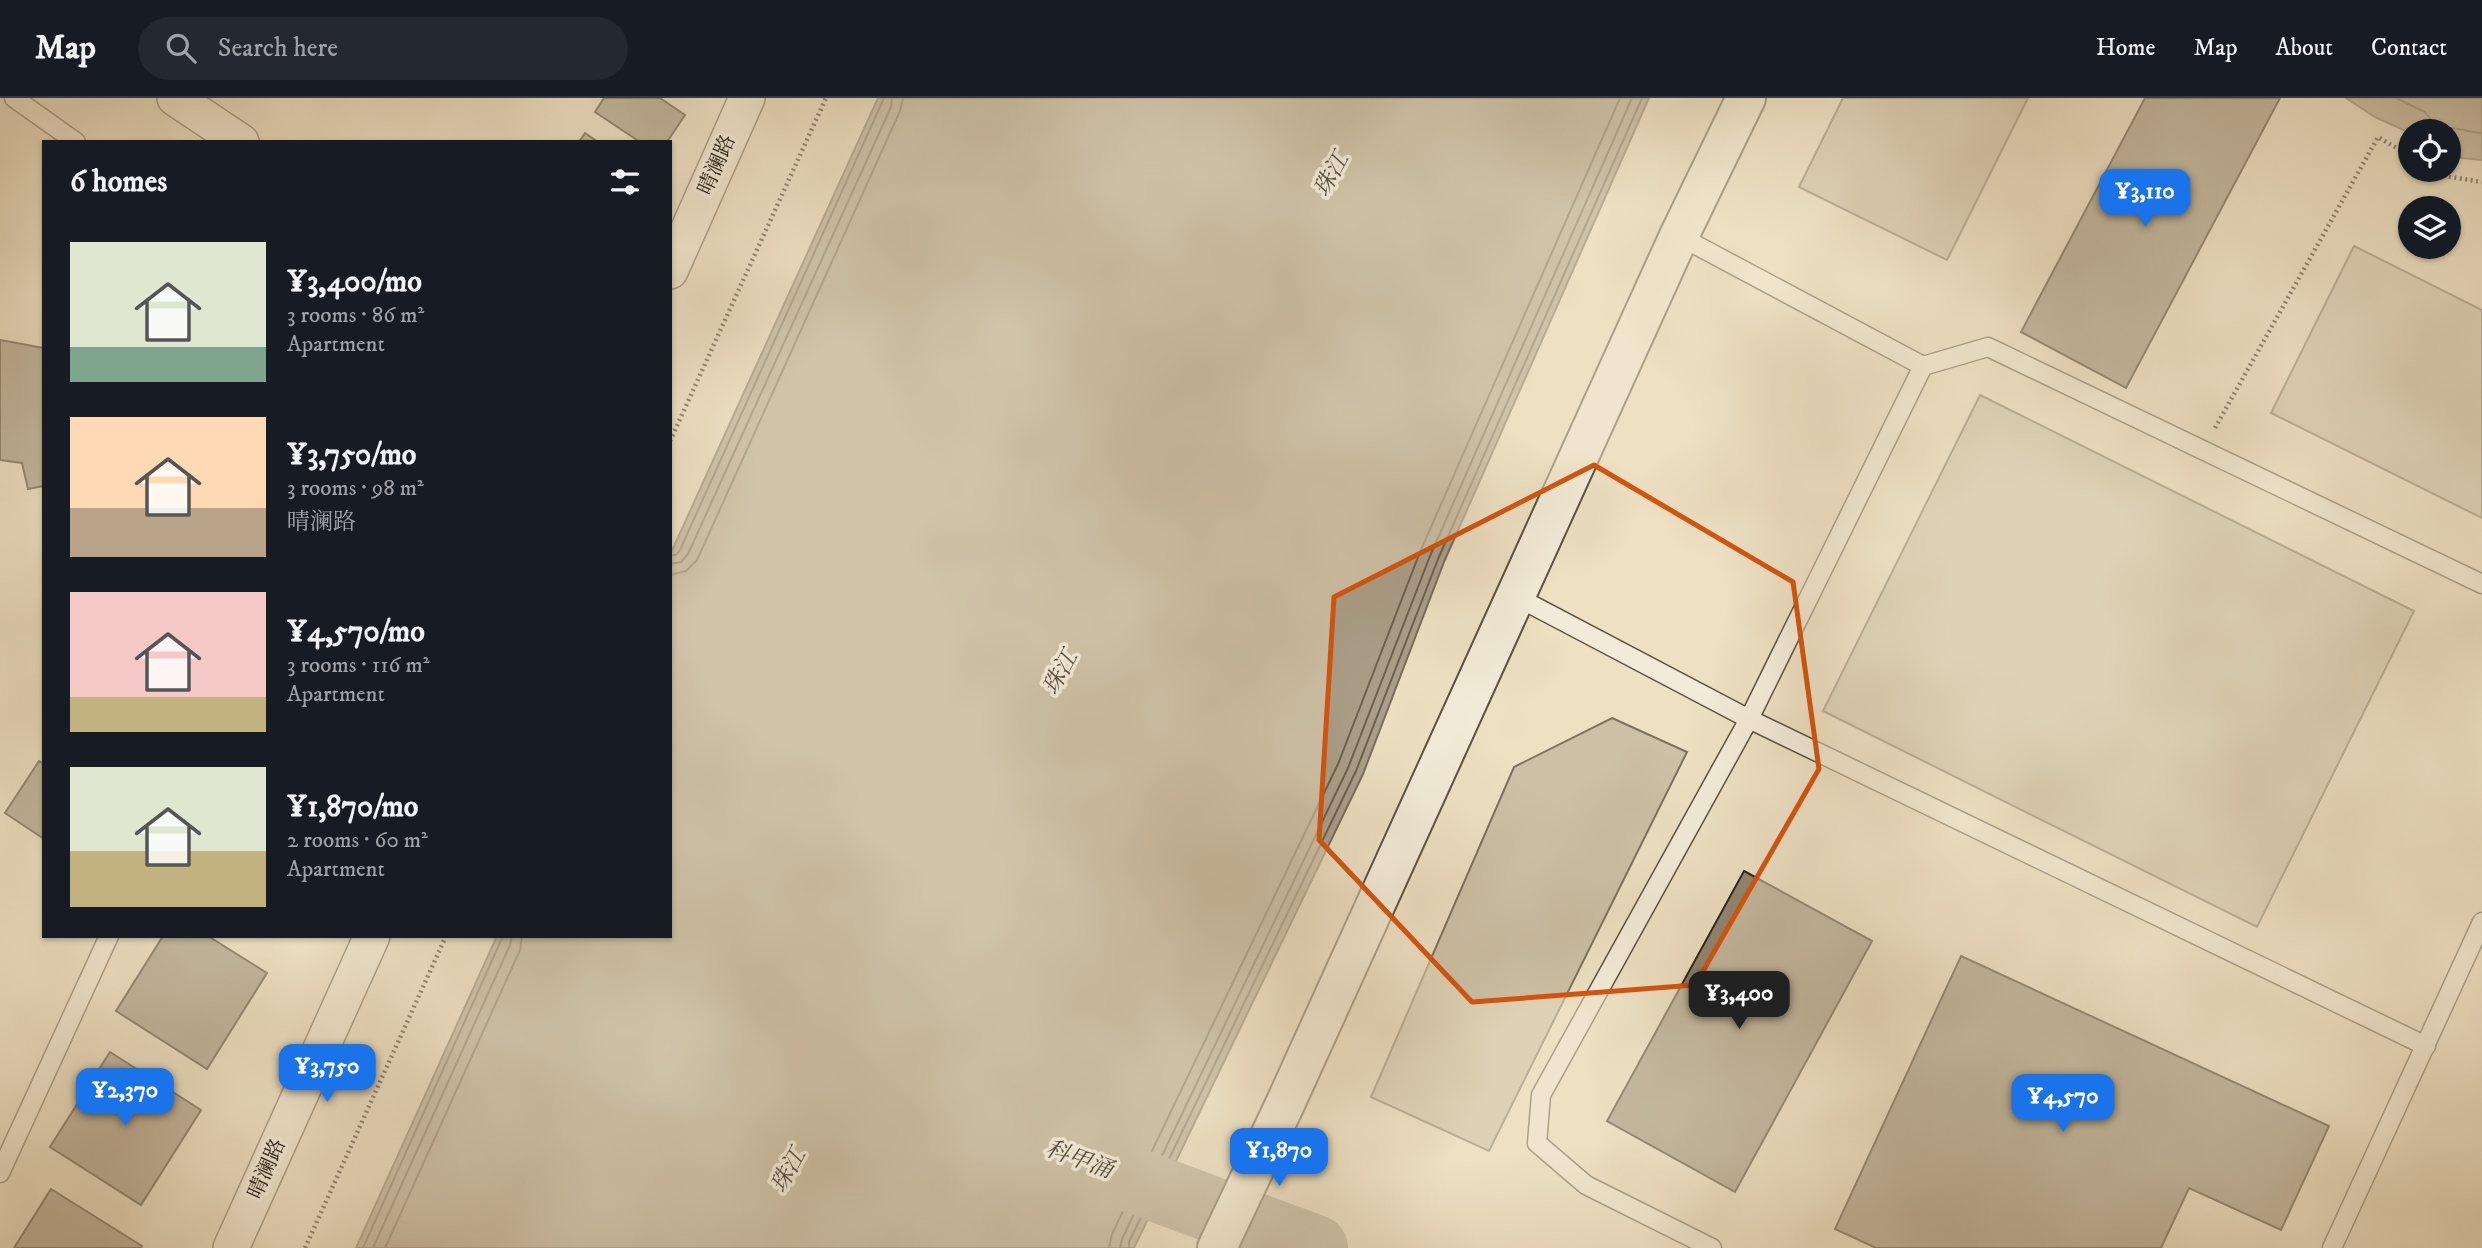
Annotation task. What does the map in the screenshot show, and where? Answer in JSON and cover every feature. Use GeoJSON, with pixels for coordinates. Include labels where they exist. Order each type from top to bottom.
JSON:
{"type":"FeatureCollection","features":[{"type":"Feature","properties":{"kind":"street"},"geometry":{"type":"LineString","coordinates":[[175,98],[239,140]]}},
{"type":"Feature","properties":{"kind":"street","name":"晴澜路"},"geometry":{"type":"LineString","coordinates":[[672,267],[747,98]]}},
{"type":"Feature","properties":{"kind":"street"},"geometry":{"type":"LineString","coordinates":[[1217,1248],[1286,1102],[1679,236],[1746,98]]}},
{"type":"Feature","properties":{"kind":"street","name":"晴澜路"},"geometry":{"type":"LineString","coordinates":[[232,1248],[371,938]]}},
{"type":"Feature","properties":{"kind":"lane"},"geometry":{"type":"LineString","coordinates":[[15,98],[73,140]]}},
{"type":"Feature","properties":{"kind":"lane"},"geometry":{"type":"LineString","coordinates":[[1679,236],[1923,366],[1988,347],[2482,584]]}},
{"type":"Feature","properties":{"kind":"lane"},"geometry":{"type":"LineString","coordinates":[[1712,1248],[1586,1185],[1537,1143],[1541,1095],[1749,719],[1923,366]]}},
{"type":"Feature","properties":{"kind":"lane"},"geometry":{"type":"LineString","coordinates":[[1515,596],[1749,719],[2426,1046]]}},
{"type":"Feature","properties":{"kind":"lane"},"geometry":{"type":"LineString","coordinates":[[2332,1248],[2482,922]]}},
{"type":"Feature","properties":{"kind":"lane"},"geometry":{"type":"LineString","coordinates":[[0,1173],[108,938]]}},
{"type":"Feature","properties":{"kind":"path"},"geometry":{"type":"LineString","coordinates":[[672,437],[826,98]]}},
{"type":"Feature","properties":{"kind":"path"},"geometry":{"type":"LineString","coordinates":[[2203,450],[2378,137],[2398,149]]}},
{"type":"Feature","properties":{"kind":"path"},"geometry":{"type":"LineString","coordinates":[[2461,179],[2482,182]]}},
{"type":"Feature","properties":{"kind":"path"},"geometry":{"type":"LineString","coordinates":[[305,1248],[445,938]]}},
{"type":"Feature","properties":{"kind":"highlighted area"},"geometry":{"type":"Polygon","coordinates":[[[1594,465],[1793,582],[1819,769],[1695,985],[1472,1002],[1319,840],[1334,597],[1594,465]]]}},
{"type":"Feature","properties":{"kind":"shaded area"},"geometry":{"type":"Polygon","coordinates":[[[1843,98],[2028,98],[1947,260],[1799,187],[1843,98]]]}},
{"type":"Feature","properties":{"kind":"shaded area"},"geometry":{"type":"Polygon","coordinates":[[[2354,246],[2482,310],[2482,518],[2271,413],[2354,246]]]}},
{"type":"Feature","properties":{"kind":"shaded area"},"geometry":{"type":"Polygon","coordinates":[[[1980,395],[2414,611],[2257,927],[1823,711],[1980,395]]]}},
{"type":"Feature","properties":{"kind":"shaded area"},"geometry":{"type":"Polygon","coordinates":[[[1612,718],[1687,752],[1489,1151],[1371,1097],[1514,767],[1612,718]]]}},
{"type":"Feature","properties":{"kind":"water","name":"珠江"},"geometry":{"type":"Polygon","coordinates":[[[878,98],[1649,98],[1444,562],[1363,774],[1134,1248],[356,1248],[496,938],[672,938],[672,551],[878,98]]]}},
{"type":"Feature","properties":{"kind":"water"},"geometry":{"type":"Polygon","coordinates":[[[2346,98],[2482,98],[2482,160],[2461,158],[2461,119],[2398,119],[2398,128],[2375,117],[2346,98]]]}},
{"type":"Feature","properties":{"kind":"building"},"geometry":{"type":"Polygon","coordinates":[[[604,98],[660,98],[685,115],[668,140],[637,140],[595,112],[604,98]]]}},
{"type":"Feature","properties":{"kind":"building"},"geometry":{"type":"Polygon","coordinates":[[[2145,98],[2280,98],[2126,388],[2021,332],[2145,98]]]}},
{"type":"Feature","properties":{"kind":"building"},"geometry":{"type":"Polygon","coordinates":[[[585,133],[595,140],[580,140],[585,133]]]}},
{"type":"Feature","properties":{"kind":"building"},"geometry":{"type":"Polygon","coordinates":[[[0,340],[42,348],[42,486],[28,489],[22,463],[0,460],[0,340]]]}},
{"type":"Feature","properties":{"kind":"building"},"geometry":{"type":"Polygon","coordinates":[[[39,761],[42,763],[42,838],[5,813],[39,761]]]}},
{"type":"Feature","properties":{"kind":"building"},"geometry":{"type":"Polygon","coordinates":[[[1744,871],[1872,941],[1735,1192],[1607,1121],[1744,871]]]}},
{"type":"Feature","properties":{"kind":"building"},"geometry":{"type":"Polygon","coordinates":[[[162,938],[211,938],[267,973],[207,1069],[116,1011],[162,938]]]}},
{"type":"Feature","properties":{"kind":"building"},"geometry":{"type":"Polygon","coordinates":[[[1961,956],[2329,1126],[2281,1230],[2189,1188],[2161,1248],[1876,1248],[1835,1229],[1961,956]]]}},
{"type":"Feature","properties":{"kind":"building"},"geometry":{"type":"Polygon","coordinates":[[[110,1052],[201,1110],[141,1205],[50,1147],[110,1052]]]}},
{"type":"Feature","properties":{"kind":"building"},"geometry":{"type":"Polygon","coordinates":[[[51,1189],[142,1246],[141,1248],[14,1248],[51,1189]]]}},
{"type":"Feature","properties":{"kind":"waterway","name":"科甲涌"},"geometry":{"type":"LineString","coordinates":[[1077,1159],[1315,1248]]}}]}
